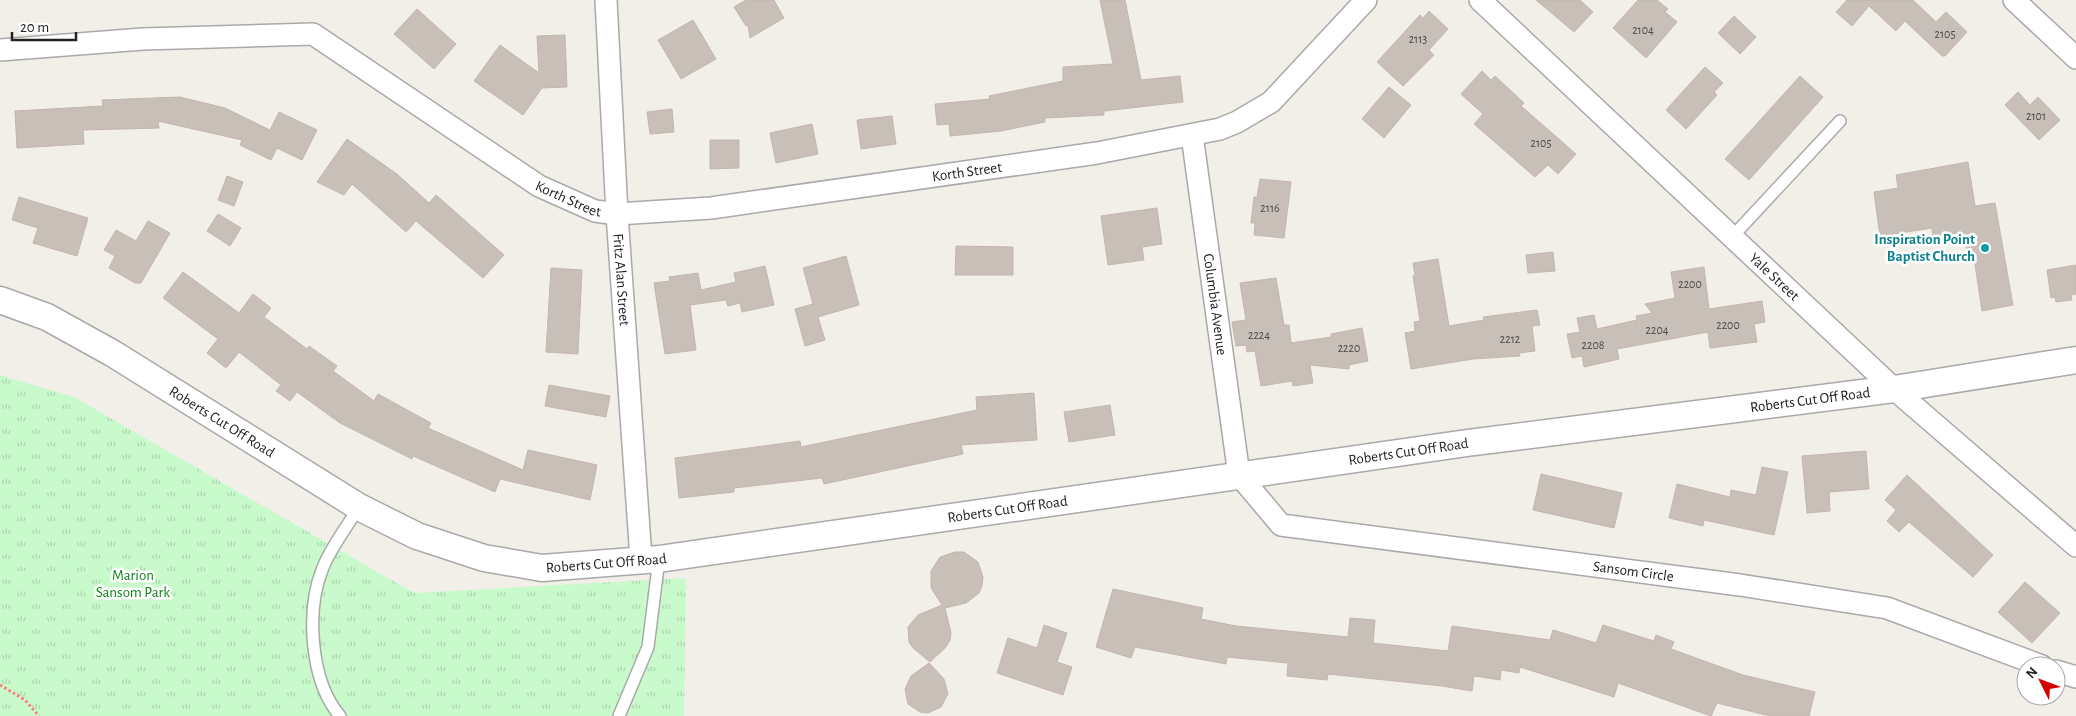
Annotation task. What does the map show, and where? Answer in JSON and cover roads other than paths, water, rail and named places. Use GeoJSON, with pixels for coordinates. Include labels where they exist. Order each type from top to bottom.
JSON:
{"type":"FeatureCollection","features":[{"type":"Feature","properties":{"kind":"street","name":"Fritz Alan Street"},"geometry":{"type":"LineString","coordinates":[[606,0],[617,214],[650,559]]}},
{"type":"Feature","properties":{"kind":"street"},"geometry":{"type":"LineString","coordinates":[[1184,136],[1220,129],[1237,122],[1271,102],[1366,0]]}},
{"type":"Feature","properties":{"kind":"street","name":"Yale Street"},"geometry":{"type":"LineString","coordinates":[[1480,0],[1894,389],[2076,546]]}},
{"type":"Feature","properties":{"kind":"street"},"geometry":{"type":"LineString","coordinates":[[2014,0],[2076,58]]}},
{"type":"Feature","properties":{"kind":"street","name":"Korth Street"},"geometry":{"type":"LineString","coordinates":[[0,50],[143,39],[313,34],[539,186],[595,211],[617,214],[711,208],[1097,154],[1184,136]]}},
{"type":"Feature","properties":{"kind":"street","name":"Columbia Avenue"},"geometry":{"type":"LineString","coordinates":[[1184,136],[1239,475]]}},
{"type":"Feature","properties":{"kind":"street","name":"Roberts Cut Off Road"},"geometry":{"type":"LineString","coordinates":[[0,300],[47,318],[112,353],[359,507],[417,536],[484,558],[542,568],[650,559],[1467,443],[1894,389],[2076,360]]}},
{"type":"Feature","properties":{"kind":"street","name":"Sansom Circle"},"geometry":{"type":"LineString","coordinates":[[1239,475],[1280,525],[1740,585],[1887,608],[2016,656]]}},
{"type":"Feature","properties":{"kind":"lane"},"geometry":{"type":"LineString","coordinates":[[1732,237],[1840,121]]}},
{"type":"Feature","properties":{"kind":"lane"},"geometry":{"type":"LineString","coordinates":[[340,716],[331,706],[316,664],[312,603],[322,568],[359,507]]}},
{"type":"Feature","properties":{"kind":"lane"},"geometry":{"type":"LineString","coordinates":[[620,716],[648,647],[650,559]]}},
{"type":"Feature","properties":{"kind":"place","name":"Inspiration Point Baptist Church"},"geometry":{"type":"Point","coordinates":[1985,248]}},
{"type":"Feature","properties":{"kind":"park label","name":"Marion Sansom Park"},"geometry":{"type":"Point","coordinates":[133,584]}}]}
